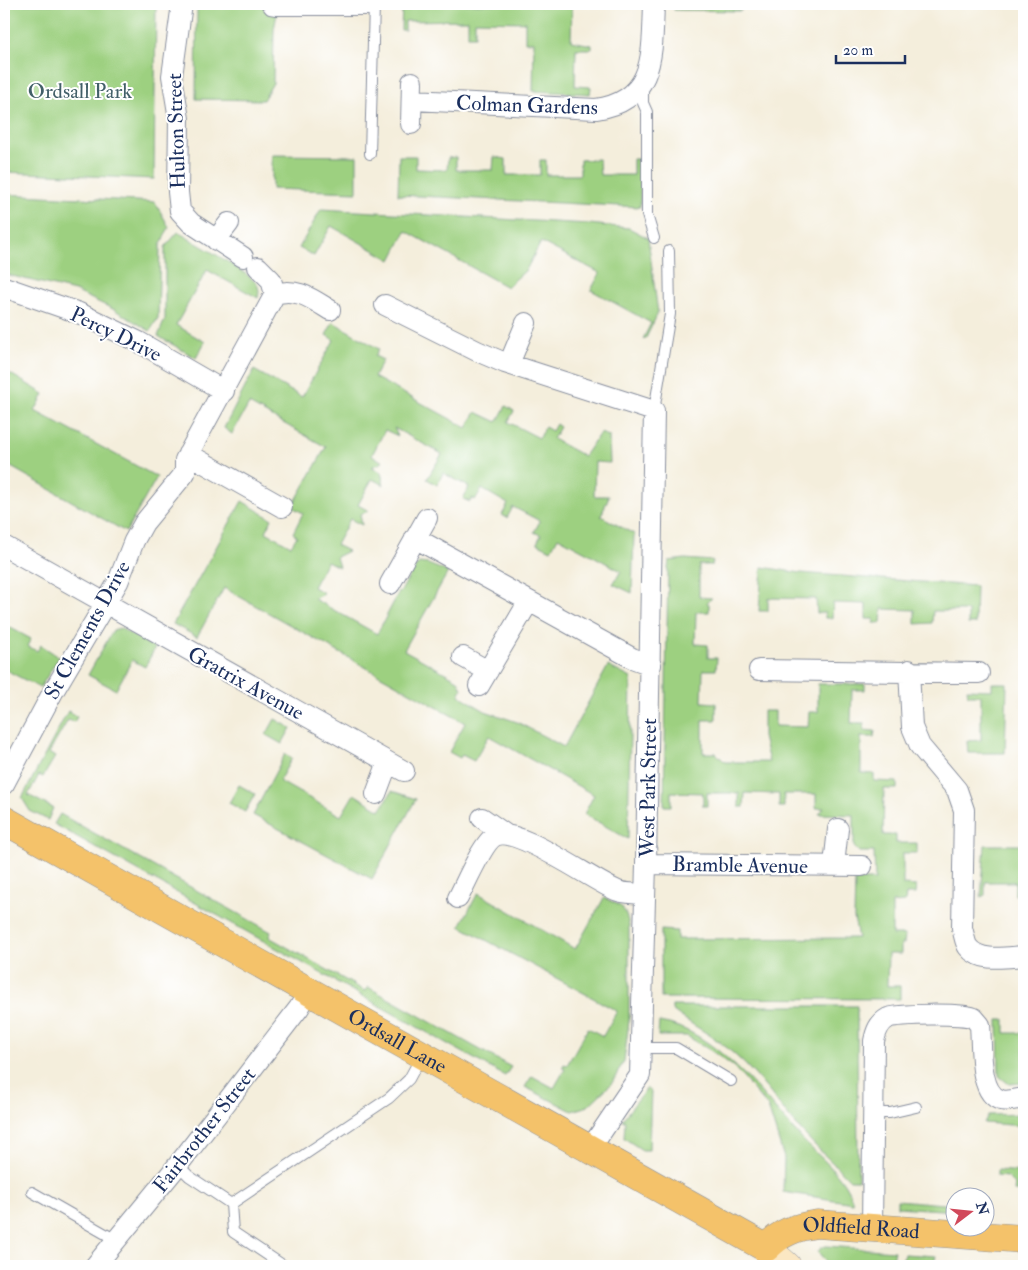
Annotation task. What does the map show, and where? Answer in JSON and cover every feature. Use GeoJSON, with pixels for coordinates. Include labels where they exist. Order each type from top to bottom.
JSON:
{"type":"FeatureCollection","features":[{"type":"Feature","properties":{"kind":"main road","name":"Ordsall Lane"},"geometry":{"type":"LineString","coordinates":[[4,820],[766,1248],[787,1266]]}},
{"type":"Feature","properties":{"kind":"main road","name":"Oldfield Road"},"geometry":{"type":"LineString","coordinates":[[766,1248],[776,1236],[802,1226],[817,1224],[1024,1239]]}},
{"type":"Feature","properties":{"kind":"street","name":"Hulton Street"},"geometry":{"type":"LineString","coordinates":[[182,4],[172,76],[179,119],[179,204],[182,215],[191,224],[250,262],[271,280],[275,294]]}},
{"type":"Feature","properties":{"kind":"street","name":"Colman Gardens"},"geometry":{"type":"LineString","coordinates":[[411,124],[412,91],[596,109],[619,104],[637,91],[650,65],[654,4]]}},
{"type":"Feature","properties":{"kind":"street"},"geometry":{"type":"LineString","coordinates":[[216,240],[229,223]]}},
{"type":"Feature","properties":{"kind":"street","name":"Percy Drive"},"geometry":{"type":"LineString","coordinates":[[4,287],[79,313],[139,342],[224,391]]}},
{"type":"Feature","properties":{"kind":"street"},"geometry":{"type":"LineString","coordinates":[[275,294],[286,290],[303,294],[330,310]]}},
{"type":"Feature","properties":{"kind":"street","name":"St Clements Drive"},"geometry":{"type":"LineString","coordinates":[[4,784],[52,692],[118,582],[134,541],[144,522],[185,473],[185,460],[188,454],[224,391],[275,294]]}},
{"type":"Feature","properties":{"kind":"street"},"geometry":{"type":"LineString","coordinates":[[384,305],[477,352],[654,411]]}},
{"type":"Feature","properties":{"kind":"street"},"geometry":{"type":"LineString","coordinates":[[509,364],[526,323]]}},
{"type":"Feature","properties":{"kind":"street","name":"West Park Street"},"geometry":{"type":"LineString","coordinates":[[590,1149],[640,1074],[651,665],[650,548],[654,411]]}},
{"type":"Feature","properties":{"kind":"street"},"geometry":{"type":"LineString","coordinates":[[188,454],[282,507]]}},
{"type":"Feature","properties":{"kind":"street"},"geometry":{"type":"LineString","coordinates":[[390,584],[426,518]]}},
{"type":"Feature","properties":{"kind":"street"},"geometry":{"type":"LineString","coordinates":[[415,538],[632,658],[651,665]]}},
{"type":"Feature","properties":{"kind":"street","name":"Gratrix Avenue"},"geometry":{"type":"LineString","coordinates":[[4,546],[396,767],[376,794]]}},
{"type":"Feature","properties":{"kind":"street"},"geometry":{"type":"LineString","coordinates":[[463,657],[484,679],[529,601]]}},
{"type":"Feature","properties":{"kind":"street"},"geometry":{"type":"LineString","coordinates":[[759,670],[909,670],[979,673]]}},
{"type":"Feature","properties":{"kind":"street"},"geometry":{"type":"LineString","coordinates":[[909,670],[912,727],[920,746],[958,790],[964,810],[962,928],[967,946],[976,954],[988,957],[1024,956]]}},
{"type":"Feature","properties":{"kind":"street"},"geometry":{"type":"LineString","coordinates":[[482,818],[505,834],[525,840],[619,891],[645,894]]}},
{"type":"Feature","properties":{"kind":"street","name":"Bramble Avenue"},"geometry":{"type":"LineString","coordinates":[[834,865],[838,829]]}},
{"type":"Feature","properties":{"kind":"street"},"geometry":{"type":"LineString","coordinates":[[458,898],[487,844],[495,836],[505,834]]}},
{"type":"Feature","properties":{"kind":"street","name":"Bramble Avenue"},"geometry":{"type":"LineString","coordinates":[[646,864],[862,866]]}},
{"type":"Feature","properties":{"kind":"street","name":"Fairbrother Street"},"geometry":{"type":"LineString","coordinates":[[95,1266],[178,1165],[299,1008],[308,990]]}},
{"type":"Feature","properties":{"kind":"street"},"geometry":{"type":"LineString","coordinates":[[872,1228],[876,1032],[886,1019],[900,1015],[971,1016],[980,1025],[986,1088],[994,1097],[1001,1100],[1024,1098]]}},
{"type":"Feature","properties":{"kind":"lane"},"geometry":{"type":"LineString","coordinates":[[266,4],[270,9],[276,10],[374,7],[370,154]]}},
{"type":"Feature","properties":{"kind":"lane"},"geometry":{"type":"LineString","coordinates":[[642,82],[643,103],[646,112],[646,215],[654,238]]}},
{"type":"Feature","properties":{"kind":"lane"},"geometry":{"type":"LineString","coordinates":[[654,411],[670,314],[669,251]]}},
{"type":"Feature","properties":{"kind":"lane"},"geometry":{"type":"LineString","coordinates":[[642,1048],[676,1048],[731,1081]]}},
{"type":"Feature","properties":{"kind":"lane"},"geometry":{"type":"LineString","coordinates":[[231,1204],[389,1098],[408,1079],[422,1054]]}},
{"type":"Feature","properties":{"kind":"lane"},"geometry":{"type":"LineString","coordinates":[[874,1113],[890,1113],[916,1107]]}},
{"type":"Feature","properties":{"kind":"lane"},"geometry":{"type":"LineString","coordinates":[[178,1165],[189,1176],[231,1204]]}},
{"type":"Feature","properties":{"kind":"lane"},"geometry":{"type":"LineString","coordinates":[[32,1192],[116,1240]]}},
{"type":"Feature","properties":{"kind":"lane"},"geometry":{"type":"LineString","coordinates":[[231,1204],[233,1232],[284,1266]]}},
{"type":"Feature","properties":{"kind":"green space","name":"Ordsall Park"},"geometry":{"type":"Polygon","coordinates":[[[4,4],[156,4],[154,179],[4,172],[4,4]]]}},
{"type":"Feature","properties":{"kind":"green space"},"geometry":{"type":"Polygon","coordinates":[[[197,4],[279,4],[274,29],[273,83],[263,100],[196,99],[197,4]]]}},
{"type":"Feature","properties":{"kind":"green space"},"geometry":{"type":"Polygon","coordinates":[[[402,4],[572,4],[571,41],[592,45],[592,49],[576,49],[575,86],[591,87],[590,94],[533,91],[534,42],[525,42],[525,22],[475,21],[475,36],[468,36],[468,20],[405,21],[405,30],[401,30],[402,4]]]}},
{"type":"Feature","properties":{"kind":"green space"},"geometry":{"type":"Polygon","coordinates":[[[674,4],[741,4],[741,11],[674,10],[674,4]]]}},
{"type":"Feature","properties":{"kind":"green space"},"geometry":{"type":"Polygon","coordinates":[[[272,155],[357,156],[357,192],[272,189],[272,155]]]}},
{"type":"Feature","properties":{"kind":"green space"},"geometry":{"type":"Polygon","coordinates":[[[399,156],[416,156],[416,169],[447,170],[448,158],[456,157],[456,170],[493,170],[494,157],[506,159],[506,175],[540,175],[540,160],[546,160],[546,175],[580,175],[580,160],[599,159],[600,175],[633,175],[633,159],[641,159],[640,207],[398,195],[399,156]]]}},
{"type":"Feature","properties":{"kind":"green space"},"geometry":{"type":"Polygon","coordinates":[[[4,194],[155,202],[169,227],[160,246],[158,318],[150,331],[115,310],[75,291],[8,275],[4,269],[4,194]]]}},
{"type":"Feature","properties":{"kind":"green space"},"geometry":{"type":"Polygon","coordinates":[[[321,209],[589,224],[629,228],[648,238],[658,313],[646,338],[643,339],[651,323],[591,290],[600,273],[541,242],[526,270],[507,287],[406,231],[391,260],[331,226],[314,256],[299,248],[321,209]]]}},
{"type":"Feature","properties":{"kind":"green space"},"geometry":{"type":"Polygon","coordinates":[[[178,232],[242,271],[256,283],[259,289],[258,298],[207,270],[176,325],[205,342],[196,358],[158,336],[165,319],[165,247],[178,232]]]}},
{"type":"Feature","properties":{"kind":"green space"},"geometry":{"type":"Polygon","coordinates":[[[333,322],[379,349],[375,356],[383,360],[374,377],[467,428],[476,412],[497,422],[506,406],[514,411],[508,422],[539,438],[545,427],[552,431],[556,424],[560,427],[553,439],[584,456],[600,433],[609,436],[610,463],[595,462],[594,496],[609,496],[601,516],[634,534],[632,593],[613,584],[621,571],[558,537],[551,550],[537,543],[541,535],[534,532],[540,521],[513,507],[507,518],[502,515],[508,504],[482,489],[475,500],[472,498],[470,502],[463,499],[469,487],[443,473],[437,485],[427,479],[442,454],[394,428],[398,436],[385,430],[372,455],[383,462],[372,467],[381,472],[384,485],[372,479],[358,505],[369,511],[360,514],[362,525],[350,519],[336,545],[348,551],[336,557],[339,567],[327,561],[313,587],[324,593],[314,599],[377,634],[399,592],[419,563],[428,564],[448,572],[404,650],[458,680],[462,689],[459,695],[485,711],[517,722],[564,747],[608,666],[631,678],[628,839],[584,814],[594,795],[489,736],[474,761],[462,755],[460,758],[449,752],[465,723],[224,588],[197,637],[173,624],[242,501],[272,519],[266,532],[291,546],[297,536],[293,533],[303,513],[292,507],[326,447],[249,404],[232,434],[224,428],[254,370],[302,397],[334,340],[326,335],[333,322]]]}},
{"type":"Feature","properties":{"kind":"green space"},"geometry":{"type":"Polygon","coordinates":[[[4,370],[44,394],[35,411],[157,477],[126,532],[4,463],[4,370]]]}},
{"type":"Feature","properties":{"kind":"green space"},"geometry":{"type":"Polygon","coordinates":[[[685,559],[713,561],[712,565],[699,565],[699,597],[712,598],[707,603],[709,604],[709,612],[696,612],[695,644],[708,645],[708,658],[717,658],[716,670],[703,670],[702,702],[716,703],[716,720],[703,720],[703,753],[716,753],[725,762],[769,762],[763,737],[763,711],[775,711],[775,726],[808,727],[809,712],[818,712],[818,684],[865,684],[865,690],[852,690],[851,723],[864,723],[864,730],[875,731],[874,737],[861,737],[861,773],[874,774],[874,781],[897,782],[897,789],[884,789],[883,835],[896,835],[896,843],[917,843],[917,853],[903,853],[903,885],[916,886],[915,894],[906,894],[905,902],[892,903],[892,935],[905,935],[904,944],[901,944],[901,954],[888,954],[887,986],[900,986],[900,999],[661,998],[661,930],[677,931],[677,939],[858,938],[854,918],[855,880],[875,880],[874,852],[859,852],[854,847],[854,815],[819,814],[824,808],[816,808],[816,794],[784,794],[784,807],[779,807],[779,794],[745,793],[744,807],[739,807],[739,793],[707,793],[707,806],[703,806],[703,793],[671,792],[671,806],[664,806],[668,568],[669,561],[685,559]]]}},
{"type":"Feature","properties":{"kind":"green space"},"geometry":{"type":"Polygon","coordinates":[[[762,567],[801,573],[976,586],[975,624],[968,624],[968,611],[933,611],[932,623],[915,624],[915,610],[882,609],[881,623],[874,623],[874,619],[866,619],[866,604],[833,603],[832,618],[825,618],[825,613],[817,613],[816,599],[768,598],[768,611],[759,611],[762,567]]]}},
{"type":"Feature","properties":{"kind":"green space"},"geometry":{"type":"Polygon","coordinates":[[[9,627],[31,639],[27,646],[37,651],[41,645],[59,657],[40,688],[4,669],[4,633],[6,634],[9,627]]]}},
{"type":"Feature","properties":{"kind":"green space"},"geometry":{"type":"Polygon","coordinates":[[[120,628],[155,648],[145,667],[132,660],[116,690],[88,675],[113,630],[120,628]]]}},
{"type":"Feature","properties":{"kind":"green space"},"geometry":{"type":"Polygon","coordinates":[[[992,683],[1007,683],[1005,753],[968,753],[967,741],[981,740],[981,695],[968,695],[967,689],[992,690],[992,683]]]}},
{"type":"Feature","properties":{"kind":"green space"},"geometry":{"type":"Polygon","coordinates":[[[68,711],[77,717],[74,722],[68,720],[49,753],[55,757],[43,777],[39,775],[28,795],[53,808],[48,820],[30,811],[22,798],[68,711]]]}},
{"type":"Feature","properties":{"kind":"green space"},"geometry":{"type":"Polygon","coordinates":[[[275,719],[291,728],[282,744],[266,735],[275,719]]]}},
{"type":"Feature","properties":{"kind":"green space"},"geometry":{"type":"Polygon","coordinates":[[[285,754],[292,758],[279,781],[341,816],[354,794],[380,810],[392,791],[416,799],[372,879],[253,815],[285,754]]]}},
{"type":"Feature","properties":{"kind":"green space"},"geometry":{"type":"Polygon","coordinates":[[[239,785],[255,794],[245,812],[229,803],[239,785]]]}},
{"type":"Feature","properties":{"kind":"green space"},"geometry":{"type":"Polygon","coordinates":[[[60,814],[271,932],[269,937],[365,991],[368,987],[511,1067],[505,1076],[54,824],[60,814]]]}},
{"type":"Feature","properties":{"kind":"green space"},"geometry":{"type":"Polygon","coordinates":[[[985,845],[1024,845],[1024,881],[1021,882],[1021,895],[1015,895],[1015,882],[985,882],[985,895],[981,897],[985,845]]]}},
{"type":"Feature","properties":{"kind":"green space"},"geometry":{"type":"Polygon","coordinates":[[[478,893],[575,949],[604,898],[619,905],[624,910],[629,926],[629,1021],[624,1061],[612,1083],[588,1106],[572,1111],[525,1087],[532,1076],[554,1088],[565,1069],[562,1068],[564,1064],[567,1065],[588,1028],[603,1036],[617,1011],[460,926],[478,893]]]}},
{"type":"Feature","properties":{"kind":"green space"},"geometry":{"type":"Polygon","coordinates":[[[672,1006],[857,1006],[858,1180],[850,1180],[810,1140],[744,1063],[719,1042],[672,1010],[672,1006]]]}},
{"type":"Feature","properties":{"kind":"green space"},"geometry":{"type":"Polygon","coordinates":[[[998,1020],[1005,1020],[1005,1033],[1024,1033],[1024,1083],[1009,1084],[999,1076],[998,1020]]]}},
{"type":"Feature","properties":{"kind":"green space"},"geometry":{"type":"Polygon","coordinates":[[[659,1022],[680,1027],[700,1037],[719,1051],[755,1086],[801,1138],[824,1160],[844,1184],[853,1203],[783,1192],[784,1158],[768,1107],[734,1067],[713,1052],[687,1036],[658,1036],[659,1022]]]}},
{"type":"Feature","properties":{"kind":"green space"},"geometry":{"type":"Polygon","coordinates":[[[647,1088],[651,1091],[649,1150],[642,1150],[624,1138],[625,1121],[622,1120],[647,1088]]]}},
{"type":"Feature","properties":{"kind":"green space"},"geometry":{"type":"Polygon","coordinates":[[[1024,1114],[1024,1126],[984,1123],[988,1115],[1024,1114]]]}},
{"type":"Feature","properties":{"kind":"green space"},"geometry":{"type":"Polygon","coordinates":[[[997,1170],[1024,1172],[1024,1192],[1014,1191],[1015,1185],[1007,1177],[997,1176],[997,1170]]]}},
{"type":"Feature","properties":{"kind":"green space"},"geometry":{"type":"Polygon","coordinates":[[[897,1200],[946,1204],[946,1210],[897,1207],[897,1200]]]}},
{"type":"Feature","properties":{"kind":"green space"},"geometry":{"type":"Polygon","coordinates":[[[826,1246],[894,1251],[890,1266],[830,1266],[818,1252],[826,1246]]]}},
{"type":"Feature","properties":{"kind":"green space"},"geometry":{"type":"Polygon","coordinates":[[[904,1254],[936,1256],[933,1266],[901,1266],[904,1254]]]}}]}
